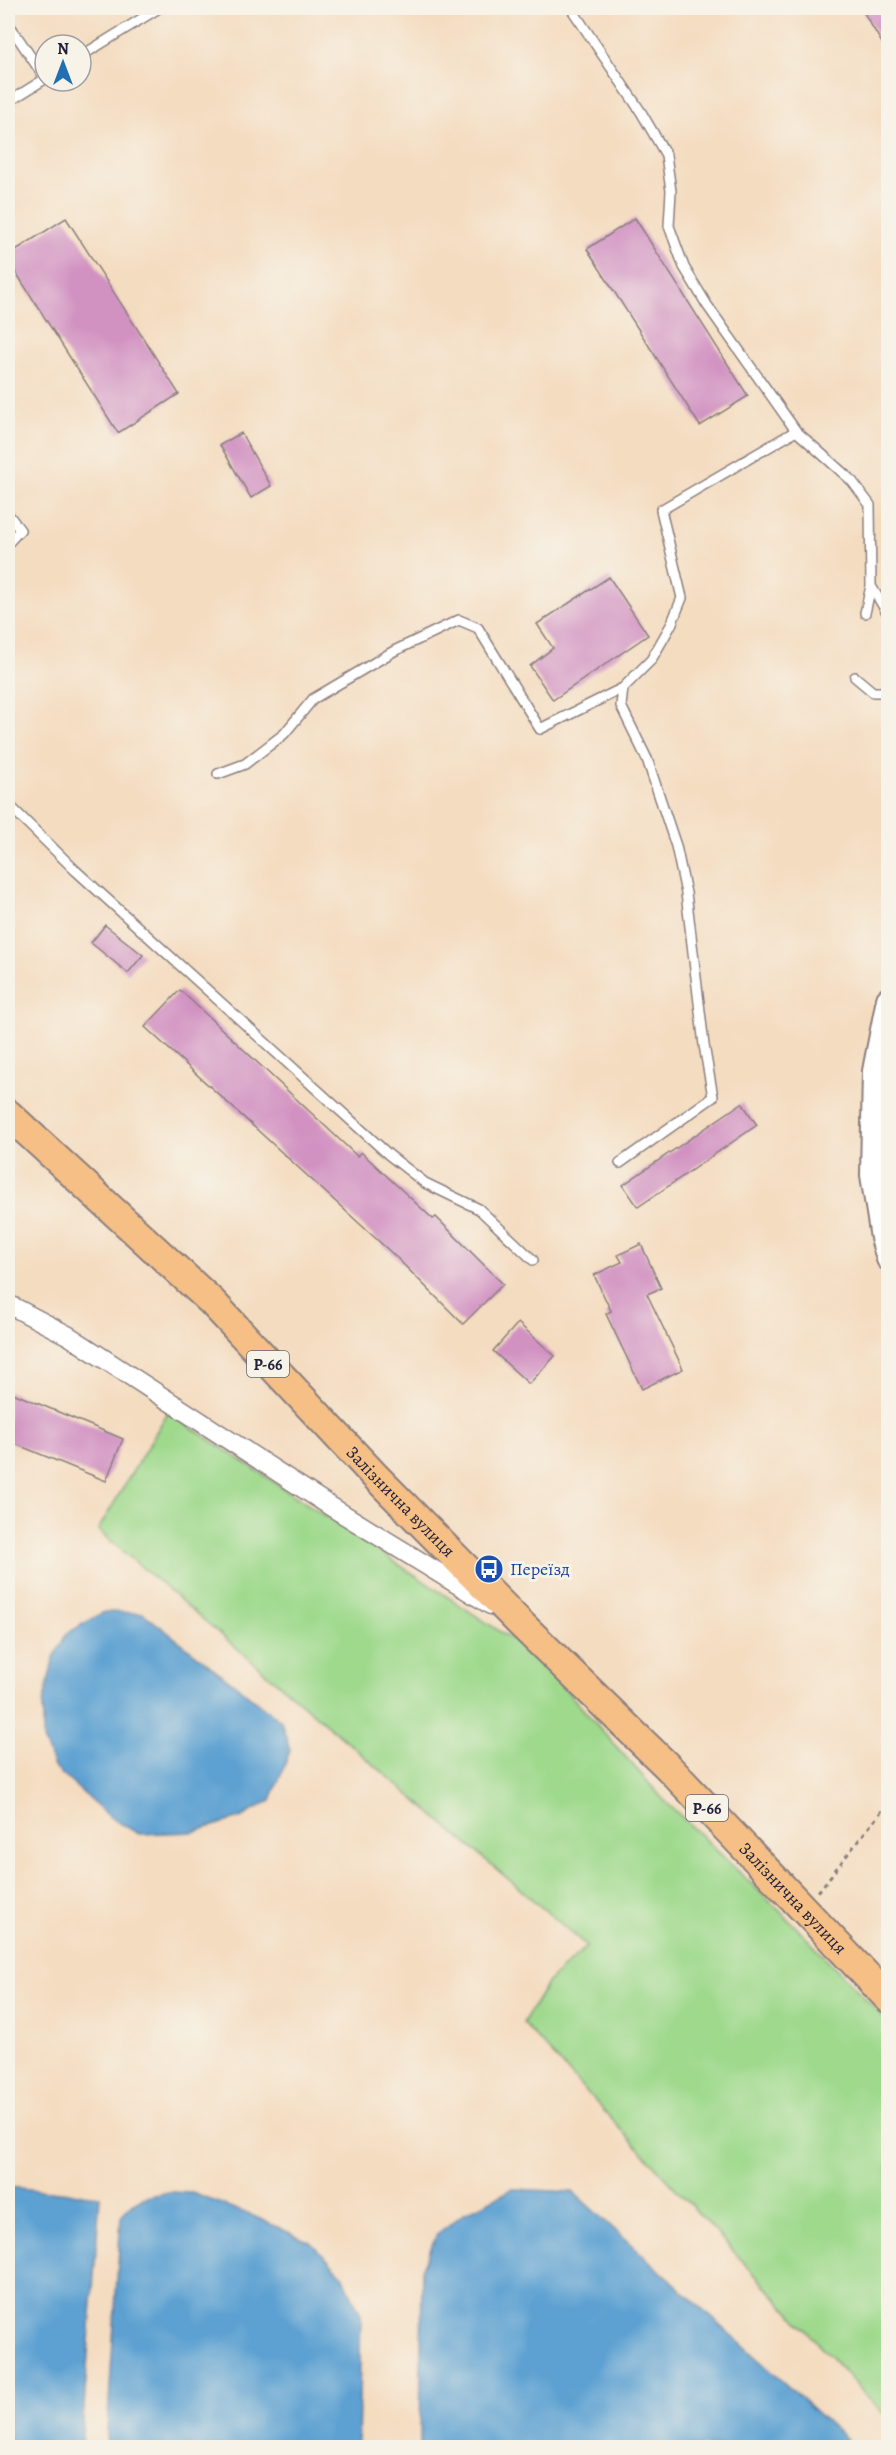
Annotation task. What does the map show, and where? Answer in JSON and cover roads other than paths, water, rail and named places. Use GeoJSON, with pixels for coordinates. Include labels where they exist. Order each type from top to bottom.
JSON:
{"type":"FeatureCollection","features":[{"type":"Feature","properties":{"kind":"main road","name":"Залізнична вулиця"},"geometry":{"type":"LineString","coordinates":[[8,1114],[212,1302],[374,1475],[520,1624],[669,1768],[888,1998]]}},
{"type":"Feature","properties":{"kind":"street"},"geometry":{"type":"LineString","coordinates":[[888,999],[874,1071],[872,1175],[882,1238],[888,1259]]}},
{"type":"Feature","properties":{"kind":"street"},"geometry":{"type":"LineString","coordinates":[[8,1304],[69,1336],[330,1506],[520,1624]]}},
{"type":"Feature","properties":{"kind":"lane"},"geometry":{"type":"LineString","coordinates":[[93,49],[159,8]]}},
{"type":"Feature","properties":{"kind":"lane"},"geometry":{"type":"LineString","coordinates":[[571,8],[641,112],[666,154],[671,191],[669,226],[684,267],[707,305],[796,431],[852,481],[870,505],[871,586],[865,613]]}},
{"type":"Feature","properties":{"kind":"lane"},"geometry":{"type":"LineString","coordinates":[[8,23],[33,61]]}},
{"type":"Feature","properties":{"kind":"lane"},"geometry":{"type":"LineString","coordinates":[[8,102],[33,86]]}},
{"type":"Feature","properties":{"kind":"lane"},"geometry":{"type":"LineString","coordinates":[[218,774],[246,764],[285,734],[314,699],[394,651],[459,620],[478,628],[540,729],[623,688],[651,660],[682,598],[661,510],[796,431]]}},
{"type":"Feature","properties":{"kind":"lane"},"geometry":{"type":"LineString","coordinates":[[8,513],[20,530],[8,543]]}},
{"type":"Feature","properties":{"kind":"lane"},"geometry":{"type":"LineString","coordinates":[[871,586],[888,615]]}},
{"type":"Feature","properties":{"kind":"lane"},"geometry":{"type":"LineString","coordinates":[[855,677],[873,692],[888,692]]}},
{"type":"Feature","properties":{"kind":"lane"},"geometry":{"type":"LineString","coordinates":[[620,1163],[713,1096],[704,1045],[686,893],[678,858],[647,759],[621,706],[623,688]]}},
{"type":"Feature","properties":{"kind":"lane"},"geometry":{"type":"LineString","coordinates":[[8,804],[75,870],[381,1148],[425,1183],[479,1209],[533,1260]]}},
{"type":"Feature","properties":{"kind":"water"},"geometry":{"type":"Polygon","coordinates":[[[104,1612],[143,1613],[281,1721],[290,1751],[271,1800],[240,1818],[193,1832],[139,1834],[111,1818],[54,1767],[43,1739],[43,1704],[53,1660],[66,1634],[104,1612]]]}},
{"type":"Feature","properties":{"kind":"water"},"geometry":{"type":"Polygon","coordinates":[[[8,2187],[100,2196],[81,2447],[8,2447],[8,2187]]]}},
{"type":"Feature","properties":{"kind":"water"},"geometry":{"type":"Polygon","coordinates":[[[513,2189],[573,2192],[855,2447],[420,2447],[422,2268],[437,2234],[465,2213],[513,2189]]]}},
{"type":"Feature","properties":{"kind":"water"},"geometry":{"type":"Polygon","coordinates":[[[169,2192],[192,2193],[251,2215],[310,2242],[341,2273],[361,2315],[358,2447],[106,2447],[121,2217],[136,2201],[169,2192]]]}},
{"type":"Feature","properties":{"kind":"place","name":"Переїзд"},"geometry":{"type":"Point","coordinates":[489,1569]}}]}
